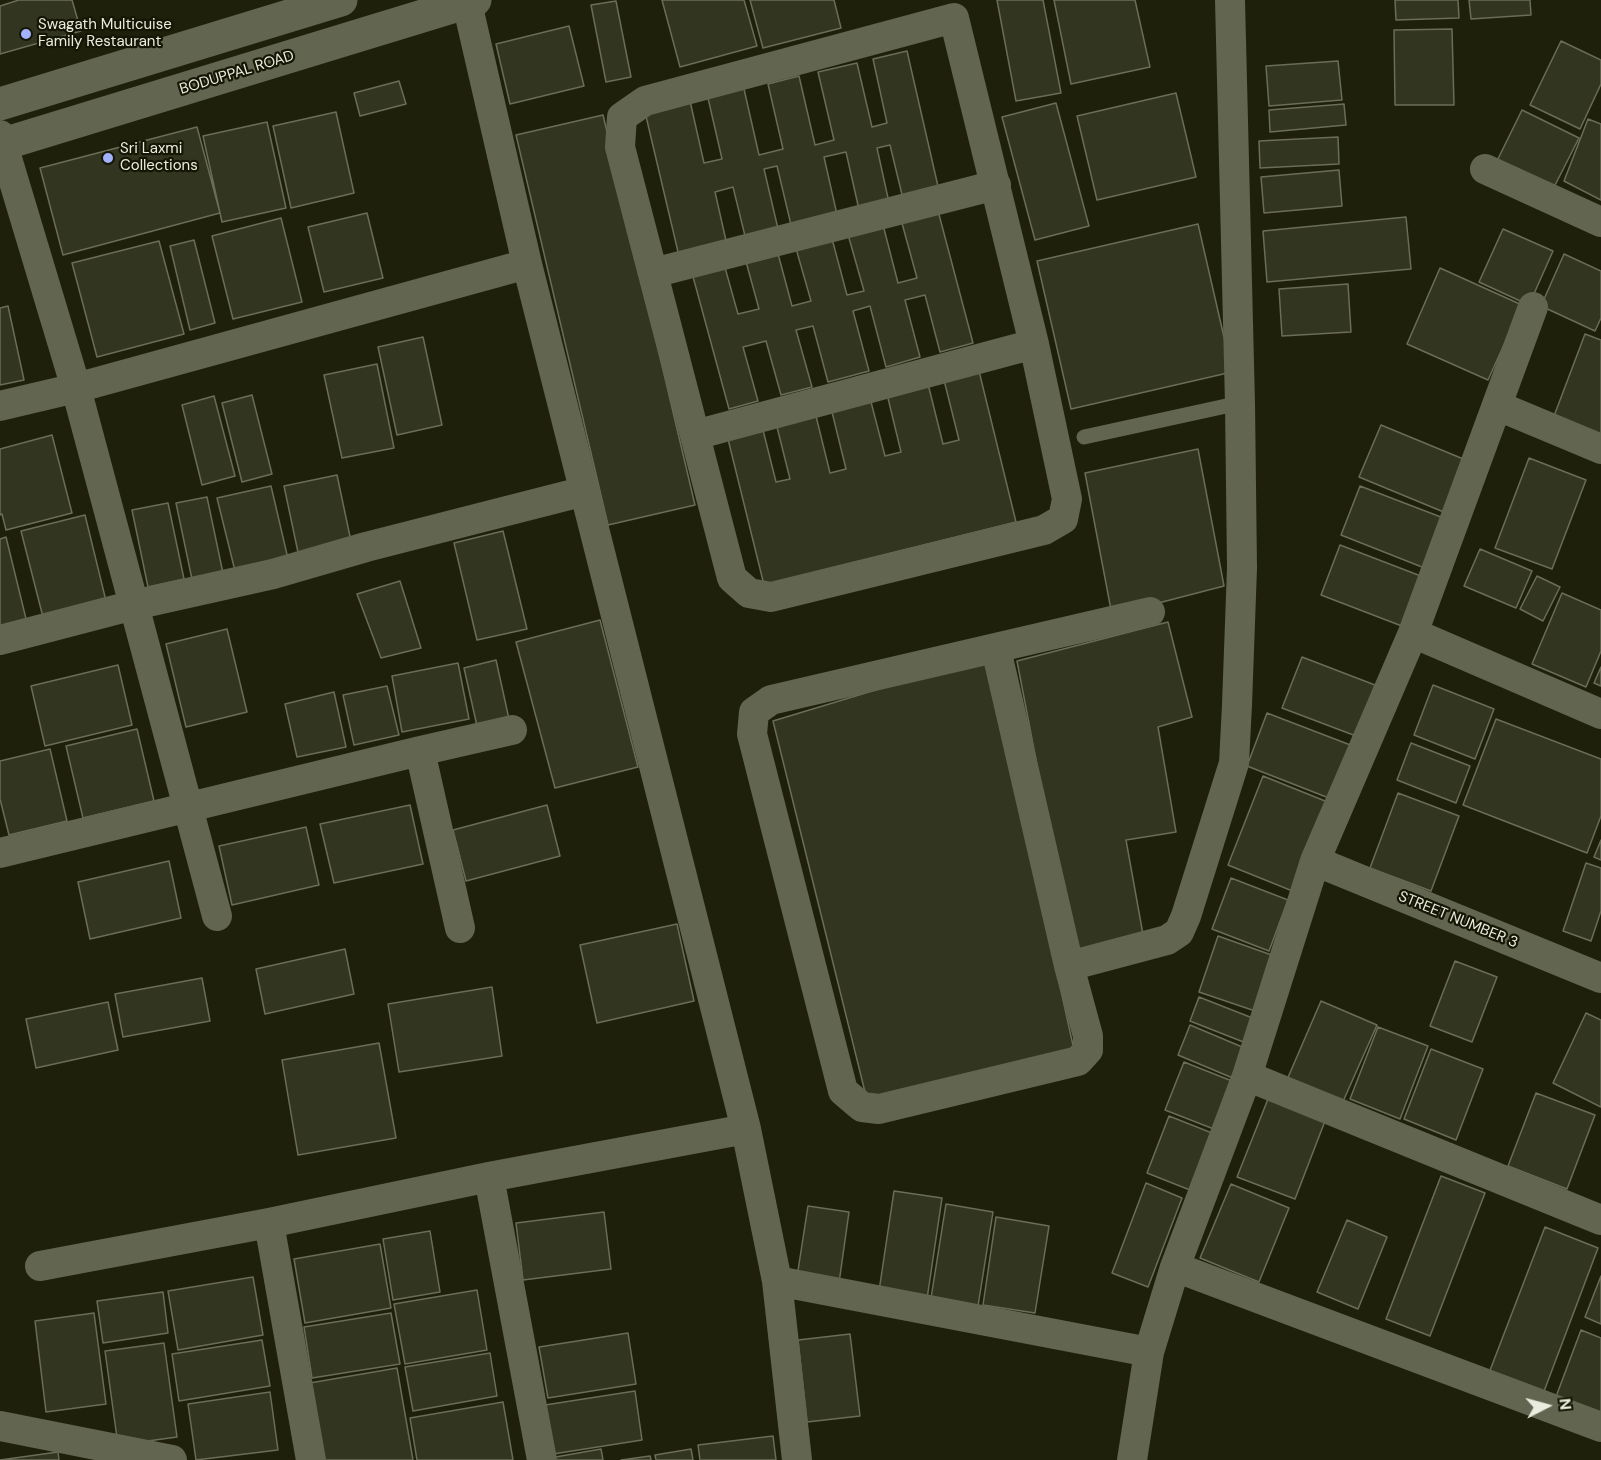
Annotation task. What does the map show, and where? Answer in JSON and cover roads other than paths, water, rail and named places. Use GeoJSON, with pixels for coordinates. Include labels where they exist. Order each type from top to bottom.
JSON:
{"type":"FeatureCollection","features":[{"type":"Feature","properties":{"kind":"street"},"geometry":{"type":"LineString","coordinates":[[0,104],[341,0]]}},
{"type":"Feature","properties":{"kind":"street"},"geometry":{"type":"LineString","coordinates":[[1069,966],[1167,940],[1179,932],[1233,763],[1242,568],[1230,0]]}},
{"type":"Feature","properties":{"kind":"street"},"geometry":{"type":"LineString","coordinates":[[471,1],[527,264],[746,1129],[777,1281],[797,1460]]}},
{"type":"Feature","properties":{"kind":"street","name":"BODUPPAL ROAD"},"geometry":{"type":"LineString","coordinates":[[1,142],[471,1]]}},
{"type":"Feature","properties":{"kind":"street"},"geometry":{"type":"LineString","coordinates":[[952,9],[1034,344],[1067,499],[1063,519],[1044,530],[771,597],[749,593],[732,578],[620,147],[622,117],[645,101],[952,9]]}},
{"type":"Feature","properties":{"kind":"street"},"geometry":{"type":"LineString","coordinates":[[1,142],[76,388],[217,916]]}},
{"type":"Feature","properties":{"kind":"street"},"geometry":{"type":"LineString","coordinates":[[1485,169],[1601,222]]}},
{"type":"Feature","properties":{"kind":"street"},"geometry":{"type":"LineString","coordinates":[[653,273],[996,185]]}},
{"type":"Feature","properties":{"kind":"street"},"geometry":{"type":"LineString","coordinates":[[0,406],[76,388],[527,264]]}},
{"type":"Feature","properties":{"kind":"street"},"geometry":{"type":"LineString","coordinates":[[1132,1460],[1149,1352],[1175,1267],[1246,1076],[1315,861],[1413,633],[1533,307]]}},
{"type":"Feature","properties":{"kind":"street"},"geometry":{"type":"LineString","coordinates":[[695,435],[1034,344]]}},
{"type":"Feature","properties":{"kind":"street"},"geometry":{"type":"LineString","coordinates":[[1498,406],[1601,448]]}},
{"type":"Feature","properties":{"kind":"street"},"geometry":{"type":"LineString","coordinates":[[0,640],[134,605],[273,574],[366,547],[585,491]]}},
{"type":"Feature","properties":{"kind":"street"},"geometry":{"type":"LineString","coordinates":[[996,649],[1069,966],[1088,1036],[1088,1050],[1078,1061],[879,1109],[862,1107],[843,1091],[752,734],[754,712],[771,700],[1150,612]]}},
{"type":"Feature","properties":{"kind":"street"},"geometry":{"type":"LineString","coordinates":[[1413,633],[1601,714]]}},
{"type":"Feature","properties":{"kind":"street"},"geometry":{"type":"LineString","coordinates":[[0,852],[512,730]]}},
{"type":"Feature","properties":{"kind":"street"},"geometry":{"type":"LineString","coordinates":[[420,751],[460,928]]}},
{"type":"Feature","properties":{"kind":"street","name":"STREET NUMBER 3"},"geometry":{"type":"LineString","coordinates":[[1315,861],[1601,978]]}},
{"type":"Feature","properties":{"kind":"street"},"geometry":{"type":"LineString","coordinates":[[1246,1076],[1601,1220]]}},
{"type":"Feature","properties":{"kind":"street"},"geometry":{"type":"LineString","coordinates":[[40,1266],[269,1223],[489,1177],[746,1129]]}},
{"type":"Feature","properties":{"kind":"street"},"geometry":{"type":"LineString","coordinates":[[489,1177],[542,1460]]}},
{"type":"Feature","properties":{"kind":"street"},"geometry":{"type":"LineString","coordinates":[[269,1223],[312,1460]]}},
{"type":"Feature","properties":{"kind":"street"},"geometry":{"type":"LineString","coordinates":[[1175,1267],[1601,1427]]}},
{"type":"Feature","properties":{"kind":"street"},"geometry":{"type":"LineString","coordinates":[[777,1281],[1149,1352]]}},
{"type":"Feature","properties":{"kind":"street"},"geometry":{"type":"LineString","coordinates":[[0,1426],[84,1452],[172,1460]]}},
{"type":"Feature","properties":{"kind":"lane"},"geometry":{"type":"LineString","coordinates":[[1084,436],[1240,403]]}},
{"type":"Feature","properties":{"kind":"place","name":"Swagath Multicuise Family Restaurant"},"geometry":{"type":"Point","coordinates":[26,34]}},
{"type":"Feature","properties":{"kind":"place","name":"Sri Laxmi Collections"},"geometry":{"type":"Point","coordinates":[108,158]}}]}
